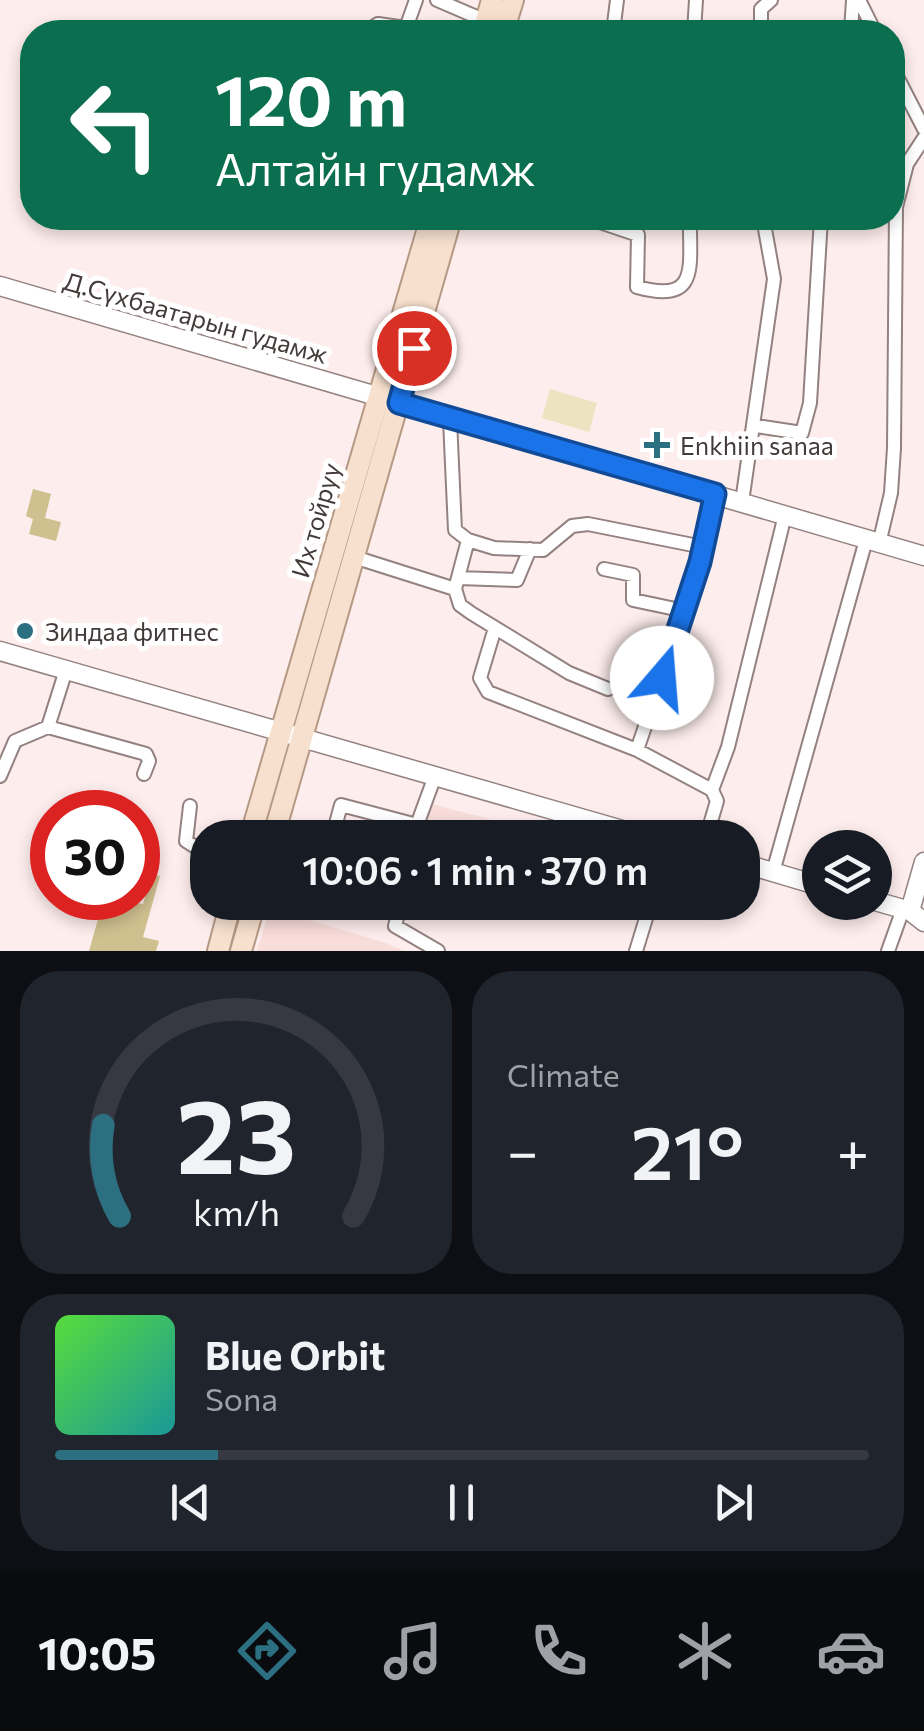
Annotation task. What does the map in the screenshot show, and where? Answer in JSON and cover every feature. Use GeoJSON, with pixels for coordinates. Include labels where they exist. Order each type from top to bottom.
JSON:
{"type":"FeatureCollection","features":[{"type":"Feature","properties":{"kind":"main road"},"geometry":{"type":"LineString","coordinates":[[498,20],[513,0]]}},
{"type":"Feature","properties":{"kind":"main road","name":"Их тойруу"},"geometry":{"type":"LineString","coordinates":[[255,820],[427,230]]}},
{"type":"Feature","properties":{"kind":"main road","name":"Их тойруу"},"geometry":{"type":"LineString","coordinates":[[278,820],[448,230]]}},
{"type":"Feature","properties":{"kind":"main road","name":"Д.Сүхбаатарын гудамж"},"geometry":{"type":"LineString","coordinates":[[0,286],[924,556]]}},
{"type":"Feature","properties":{"kind":"main road"},"geometry":{"type":"LineString","coordinates":[[0,652],[588,820]]}},
{"type":"Feature","properties":{"kind":"main road"},"geometry":{"type":"LineString","coordinates":[[915,913],[924,862]]}},
{"type":"Feature","properties":{"kind":"main road"},"geometry":{"type":"LineString","coordinates":[[760,868],[802,881]]}},
{"type":"Feature","properties":{"kind":"main road"},"geometry":{"type":"LineString","coordinates":[[218,951],[226,920]]}},
{"type":"Feature","properties":{"kind":"main road"},"geometry":{"type":"LineString","coordinates":[[240,951],[249,920]]}},
{"type":"Feature","properties":{"kind":"street"},"geometry":{"type":"LineString","coordinates":[[437,0],[474,20]]}},
{"type":"Feature","properties":{"kind":"street"},"geometry":{"type":"LineString","coordinates":[[905,92],[924,129]]}},
{"type":"Feature","properties":{"kind":"street"},"geometry":{"type":"LineString","coordinates":[[905,168],[924,138]]}},
{"type":"Feature","properties":{"kind":"street"},"geometry":{"type":"LineString","coordinates":[[626,230],[638,234],[637,287],[666,295],[678,291],[688,279],[690,230]]}},
{"type":"Feature","properties":{"kind":"street"},"geometry":{"type":"LineString","coordinates":[[742,502],[756,426],[774,279],[765,230]]}},
{"type":"Feature","properties":{"kind":"street"},"geometry":{"type":"LineString","coordinates":[[756,426],[802,433],[810,403],[820,230]]}},
{"type":"Feature","properties":{"kind":"street"},"geometry":{"type":"LineString","coordinates":[[772,872],[894,458],[896,230]]}},
{"type":"Feature","properties":{"kind":"street"},"geometry":{"type":"LineString","coordinates":[[450,420],[455,530],[468,540],[494,548],[549,548],[572,526],[588,524],[703,548]]}},
{"type":"Feature","properties":{"kind":"street"},"geometry":{"type":"LineString","coordinates":[[637,750],[685,611],[715,494]]}},
{"type":"Feature","properties":{"kind":"street"},"geometry":{"type":"LineString","coordinates":[[712,790],[728,746],[785,515]]}},
{"type":"Feature","properties":{"kind":"street"},"geometry":{"type":"LineString","coordinates":[[468,540],[456,583],[460,605],[568,673],[608,690]]}},
{"type":"Feature","properties":{"kind":"street"},"geometry":{"type":"LineString","coordinates":[[354,557],[456,583],[516,580],[530,549]]}},
{"type":"Feature","properties":{"kind":"street"},"geometry":{"type":"LineString","coordinates":[[604,569],[633,574],[632,600],[685,611]]}},
{"type":"Feature","properties":{"kind":"street"},"geometry":{"type":"LineString","coordinates":[[496,628],[480,678],[488,692],[637,750],[712,790],[718,801],[712,820]]}},
{"type":"Feature","properties":{"kind":"street"},"geometry":{"type":"LineString","coordinates":[[48,727],[66,670]]}},
{"type":"Feature","properties":{"kind":"street"},"geometry":{"type":"LineString","coordinates":[[0,776],[15,741],[48,727],[146,754],[149,762],[144,774]]}},
{"type":"Feature","properties":{"kind":"street"},"geometry":{"type":"LineString","coordinates":[[420,820],[435,776]]}},
{"type":"Feature","properties":{"kind":"street"},"geometry":{"type":"LineString","coordinates":[[190,806],[186,840],[190,843]]}},
{"type":"Feature","properties":{"kind":"street"},"geometry":{"type":"LineString","coordinates":[[338,820],[342,806],[382,820]]}},
{"type":"Feature","properties":{"kind":"street"},"geometry":{"type":"LineString","coordinates":[[888,951],[915,913]]}},
{"type":"Feature","properties":{"kind":"street"},"geometry":{"type":"LineString","coordinates":[[396,920],[395,926],[438,951]]}},
{"type":"Feature","properties":{"kind":"street"},"geometry":{"type":"LineString","coordinates":[[636,951],[645,920]]}},
{"type":"Feature","properties":{"kind":"shaded area"},"geometry":{"type":"Polygon","coordinates":[[[550,389],[597,403],[589,432],[542,418],[550,389]]]}},
{"type":"Feature","properties":{"kind":"shaded area"},"geometry":{"type":"Polygon","coordinates":[[[33,489],[51,494],[45,518],[61,522],[56,541],[29,534],[33,519],[26,516],[33,489]]]}},
{"type":"Feature","properties":{"kind":"shaded area"},"geometry":{"type":"Polygon","coordinates":[[[432,804],[492,820],[427,820],[432,804]]]}},
{"type":"Feature","properties":{"kind":"shaded area"},"geometry":{"type":"Polygon","coordinates":[[[98,920],[148,920],[143,937],[159,941],[156,951],[89,951],[98,920]]]}},
{"type":"Feature","properties":{"kind":"shaded area"},"geometry":{"type":"Polygon","coordinates":[[[266,920],[310,920],[404,951],[257,951],[266,920]]]}},
{"type":"Feature","properties":{"kind":"place","name":"Enkhiin sanaa"},"geometry":{"type":"Point","coordinates":[657,445]}},
{"type":"Feature","properties":{"kind":"place","name":"Зиндаа фитнес"},"geometry":{"type":"Point","coordinates":[25,631]}},
{"type":"Feature","properties":{"kind":"route"},"geometry":{"type":"LineString","coordinates":[[414,348],[399,403],[715,494],[700,562],[662,678]]}}]}
